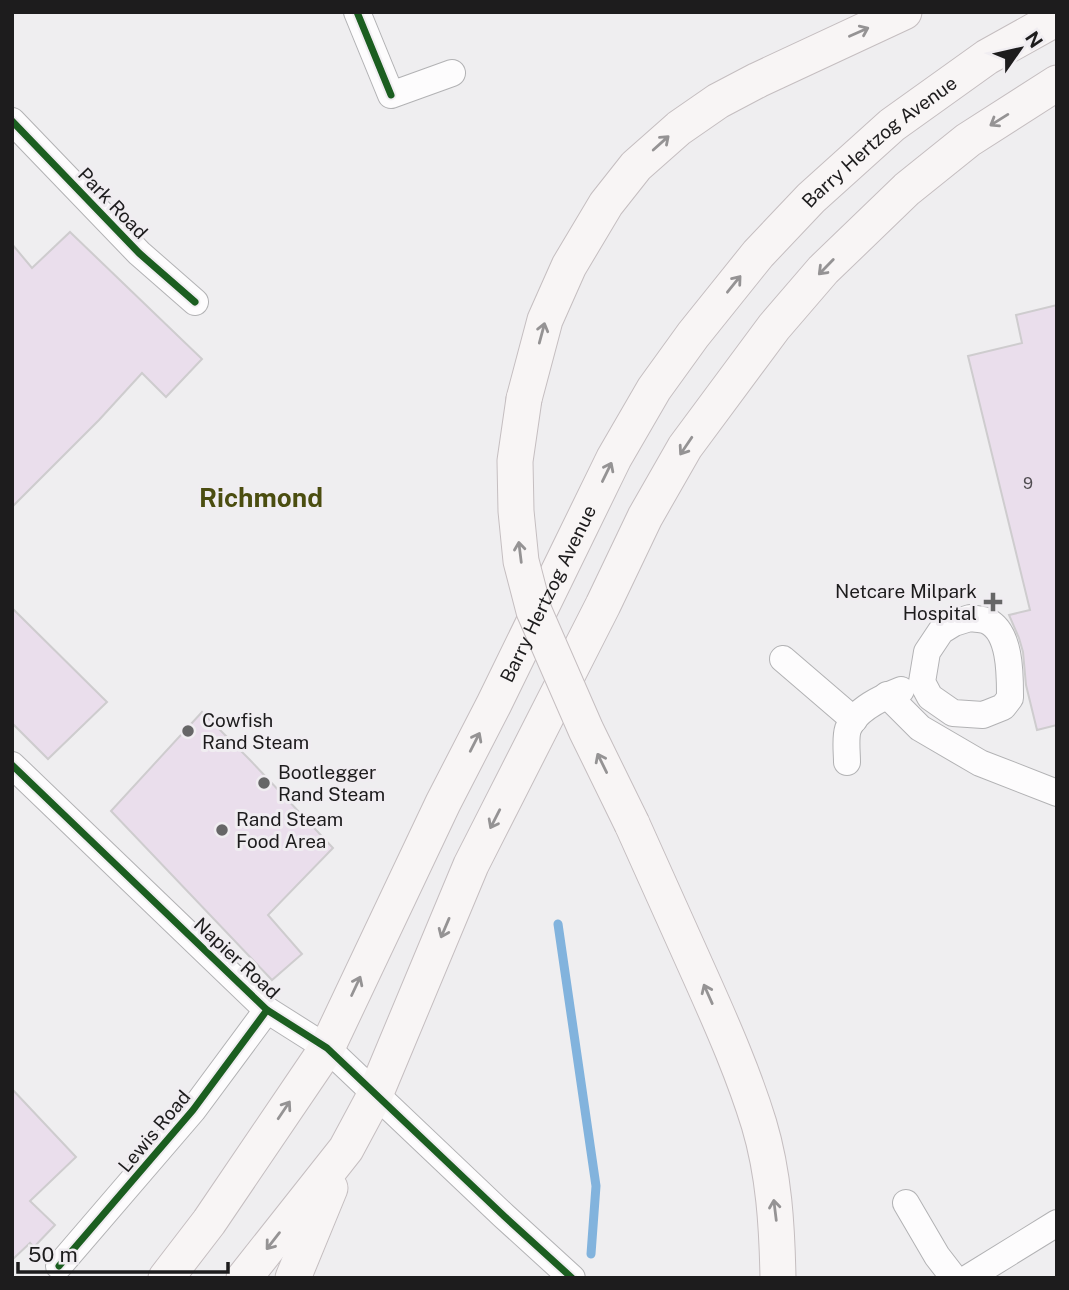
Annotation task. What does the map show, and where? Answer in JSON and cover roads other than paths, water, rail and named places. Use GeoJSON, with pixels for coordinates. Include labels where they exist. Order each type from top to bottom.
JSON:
{"type":"FeatureCollection","features":[{"type":"Feature","properties":{"kind":"main road"},"geometry":{"type":"LineString","coordinates":[[778,1278],[777,1228],[772,1184],[760,1126],[716,1011],[534,611],[521,561],[515,461],[524,399],[545,320],[569,266],[606,204],[636,166],[679,128],[718,101],[904,12]]}},
{"type":"Feature","properties":{"kind":"main road","name":"Barry Hertzog Avenue"},"geometry":{"type":"LineString","coordinates":[[166,1278],[209,1222],[327,1048],[443,803],[614,458],[654,389],[758,254],[811,198],[892,125],[988,57],[1057,18]]}},
{"type":"Feature","properties":{"kind":"main road"},"geometry":{"type":"LineString","coordinates":[[293,1278],[346,1149],[375,1095],[471,865],[645,517],[685,447],[774,327],[823,270],[906,189],[968,140],[1057,83]]}},
{"type":"Feature","properties":{"kind":"main road"},"geometry":{"type":"LineString","coordinates":[[244,1278],[346,1149]]}},
{"type":"Feature","properties":{"kind":"street"},"geometry":{"type":"LineString","coordinates":[[357,12],[391,95],[452,74]]}},
{"type":"Feature","properties":{"kind":"street","name":"Park Road"},"geometry":{"type":"LineString","coordinates":[[12,121],[139,253],[195,303]]}},
{"type":"Feature","properties":{"kind":"street"},"geometry":{"type":"LineString","coordinates":[[783,659],[855,720]]}},
{"type":"Feature","properties":{"kind":"street"},"geometry":{"type":"LineString","coordinates":[[846,762],[848,729],[861,712],[887,695],[922,682]]}},
{"type":"Feature","properties":{"kind":"street"},"geometry":{"type":"LineString","coordinates":[[887,695],[920,728],[980,763],[1057,793]]}},
{"type":"Feature","properties":{"kind":"street","name":"Napier Road"},"geometry":{"type":"LineString","coordinates":[[12,765],[267,1010],[327,1048],[572,1278]]}},
{"type":"Feature","properties":{"kind":"street","name":"Lewis Road"},"geometry":{"type":"LineString","coordinates":[[59,1266],[192,1110],[267,1010]]}},
{"type":"Feature","properties":{"kind":"street"},"geometry":{"type":"LineString","coordinates":[[906,1203],[937,1256],[954,1278]]}},
{"type":"Feature","properties":{"kind":"street"},"geometry":{"type":"LineString","coordinates":[[968,1278],[1057,1223]]}},
{"type":"Feature","properties":{"kind":"waterway"},"geometry":{"type":"LineString","coordinates":[[558,924],[596,1186],[591,1254]]}},
{"type":"Feature","properties":{"kind":"place","name":"Netcare Milpark Hospital"},"geometry":{"type":"Point","coordinates":[993,602]}},
{"type":"Feature","properties":{"kind":"place","name":"Cowfish Rand Steam"},"geometry":{"type":"Point","coordinates":[188,731]}},
{"type":"Feature","properties":{"kind":"place","name":"Bootlegger Rand Steam"},"geometry":{"type":"Point","coordinates":[264,783]}},
{"type":"Feature","properties":{"kind":"place","name":"Rand Steam Food Area"},"geometry":{"type":"Point","coordinates":[222,830]}},
{"type":"Feature","properties":{"kind":"district","name":"Richmond"},"geometry":{"type":"Point","coordinates":[261,497]}}]}
